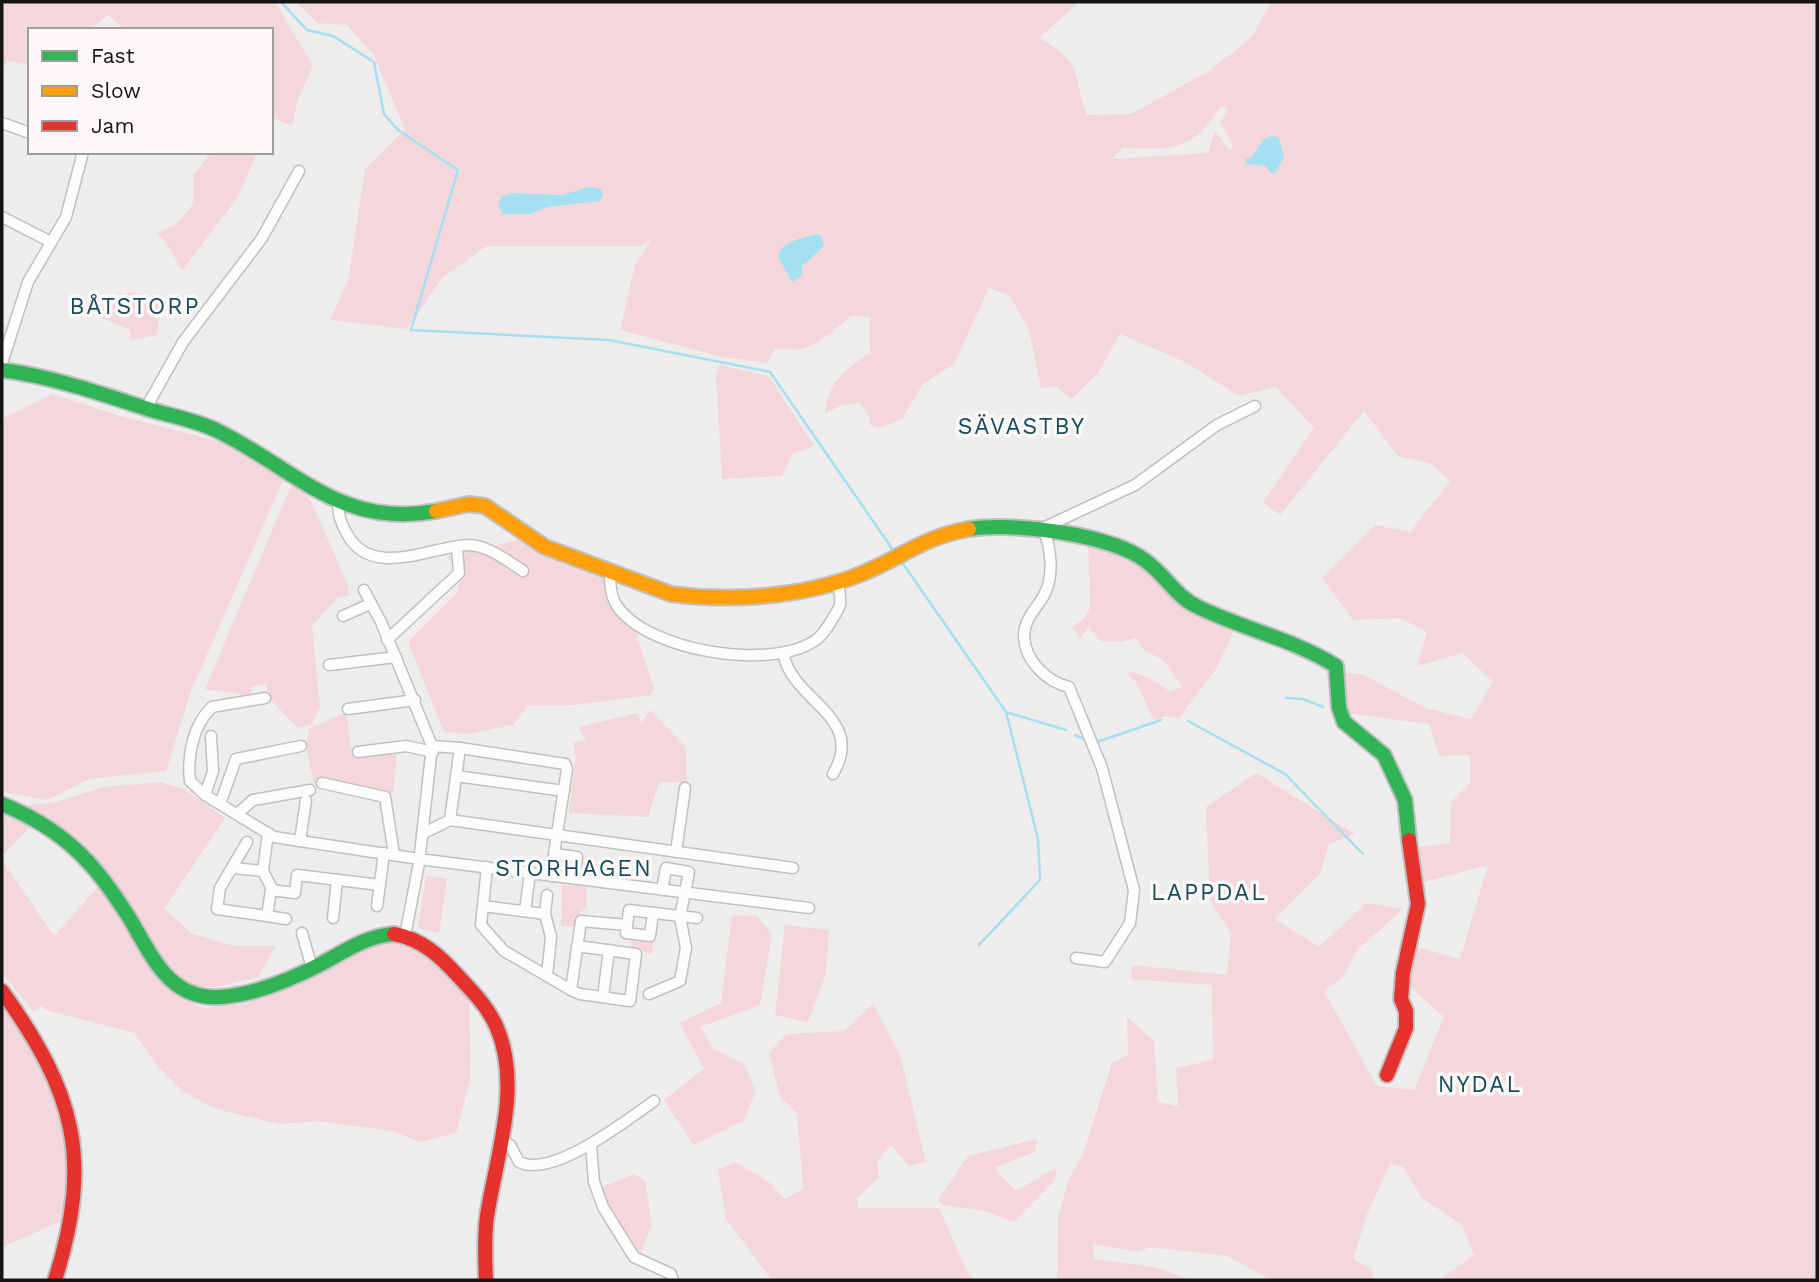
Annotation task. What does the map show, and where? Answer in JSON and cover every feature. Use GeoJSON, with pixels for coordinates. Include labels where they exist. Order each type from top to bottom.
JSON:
{"type":"FeatureCollection","features":[{"type":"Feature","properties":{"kind":"street"},"geometry":{"type":"LineString","coordinates":[[2,123],[28,132]]}},
{"type":"Feature","properties":{"kind":"street"},"geometry":{"type":"LineString","coordinates":[[2,363],[28,282],[66,217],[83,154]]}},
{"type":"Feature","properties":{"kind":"street"},"geometry":{"type":"LineString","coordinates":[[146,408],[183,342],[262,238],[299,172]]}},
{"type":"Feature","properties":{"kind":"street"},"geometry":{"type":"LineString","coordinates":[[2,217],[51,242]]}},
{"type":"Feature","properties":{"kind":"street"},"geometry":{"type":"LineString","coordinates":[[2,370],[40,375],[216,430],[338,503],[400,516],[469,504],[485,506],[545,547],[671,594],[691,598],[809,588],[838,582],[901,555],[932,538],[979,527],[1014,524],[1043,528],[1120,548],[1143,558],[1175,593],[1195,606],[1298,647],[1336,666],[1339,708],[1345,722],[1384,755],[1398,781],[1405,800],[1406,835],[1418,888],[1418,904],[1401,999],[1406,1011],[1406,1028],[1387,1075]]}},
{"type":"Feature","properties":{"kind":"street"},"geometry":{"type":"LineString","coordinates":[[1043,528],[1135,485],[1217,425],[1255,406]]}},
{"type":"Feature","properties":{"kind":"street"},"geometry":{"type":"LineString","coordinates":[[338,503],[338,514],[351,541],[378,556],[420,556],[470,545],[486,550],[523,570]]}},
{"type":"Feature","properties":{"kind":"street"},"geometry":{"type":"LineString","coordinates":[[1043,528],[1050,545],[1050,570],[1044,596],[1030,614],[1024,636],[1029,653],[1046,678],[1069,687],[1075,699],[1102,768],[1126,868],[1134,890],[1130,923],[1105,962],[1076,958]]}},
{"type":"Feature","properties":{"kind":"street"},"geometry":{"type":"LineString","coordinates":[[387,640],[459,573],[457,548]]}},
{"type":"Feature","properties":{"kind":"street"},"geometry":{"type":"LineString","coordinates":[[610,570],[610,587],[616,604],[629,618],[700,652],[725,655],[787,652],[811,644],[829,625],[840,605],[838,582]]}},
{"type":"Feature","properties":{"kind":"street"},"geometry":{"type":"LineString","coordinates":[[364,590],[415,700],[433,749],[419,859],[405,936]]}},
{"type":"Feature","properties":{"kind":"street"},"geometry":{"type":"LineString","coordinates":[[343,616],[370,604]]}},
{"type":"Feature","properties":{"kind":"street"},"geometry":{"type":"LineString","coordinates":[[787,652],[784,657],[795,683],[826,708],[838,725],[842,758],[833,774]]}},
{"type":"Feature","properties":{"kind":"street"},"geometry":{"type":"LineString","coordinates":[[329,665],[396,657]]}},
{"type":"Feature","properties":{"kind":"street"},"geometry":{"type":"LineString","coordinates":[[265,698],[212,707],[206,712],[185,772],[190,781],[205,795],[268,833],[300,841],[419,859],[809,908]]}},
{"type":"Feature","properties":{"kind":"street"},"geometry":{"type":"LineString","coordinates":[[348,709],[415,700]]}},
{"type":"Feature","properties":{"kind":"street"},"geometry":{"type":"LineString","coordinates":[[205,795],[213,771],[211,736]]}},
{"type":"Feature","properties":{"kind":"street"},"geometry":{"type":"LineString","coordinates":[[220,804],[236,759],[302,746]]}},
{"type":"Feature","properties":{"kind":"street"},"geometry":{"type":"LineString","coordinates":[[358,752],[405,746],[460,748],[561,762],[567,769],[552,876]]}},
{"type":"Feature","properties":{"kind":"street"},"geometry":{"type":"LineString","coordinates":[[450,820],[460,748]]}},
{"type":"Feature","properties":{"kind":"street"},"geometry":{"type":"LineString","coordinates":[[456,776],[564,791]]}},
{"type":"Feature","properties":{"kind":"street"},"geometry":{"type":"LineString","coordinates":[[322,783],[385,797],[389,854],[377,906]]}},
{"type":"Feature","properties":{"kind":"street"},"geometry":{"type":"LineString","coordinates":[[662,890],[685,788]]}},
{"type":"Feature","properties":{"kind":"street"},"geometry":{"type":"LineString","coordinates":[[237,814],[253,800],[308,795],[300,841]]}},
{"type":"Feature","properties":{"kind":"street"},"geometry":{"type":"LineString","coordinates":[[2,804],[39,819],[82,854],[105,880],[164,975],[181,990],[195,996],[231,996],[312,968],[370,937],[384,933],[405,936],[443,959],[487,1009],[499,1031],[505,1079],[502,1140],[485,1239],[486,1280]]}},
{"type":"Feature","properties":{"kind":"street"},"geometry":{"type":"LineString","coordinates":[[422,834],[450,820],[793,868]]}},
{"type":"Feature","properties":{"kind":"street"},"geometry":{"type":"LineString","coordinates":[[268,833],[263,871],[273,891]]}},
{"type":"Feature","properties":{"kind":"street"},"geometry":{"type":"LineString","coordinates":[[247,842],[220,888],[217,909],[286,919]]}},
{"type":"Feature","properties":{"kind":"street"},"geometry":{"type":"LineString","coordinates":[[554,854],[577,857],[575,879]]}},
{"type":"Feature","properties":{"kind":"street"},"geometry":{"type":"LineString","coordinates":[[649,994],[680,981],[686,948],[680,917],[691,855]]}},
{"type":"Feature","properties":{"kind":"street"},"geometry":{"type":"LineString","coordinates":[[487,867],[481,925],[504,951],[571,990],[630,1001],[636,954],[577,946]]}},
{"type":"Feature","properties":{"kind":"street"},"geometry":{"type":"LineString","coordinates":[[232,868],[263,871]]}},
{"type":"Feature","properties":{"kind":"street"},"geometry":{"type":"LineString","coordinates":[[666,870],[689,872]]}},
{"type":"Feature","properties":{"kind":"street"},"geometry":{"type":"LineString","coordinates":[[525,911],[530,873]]}},
{"type":"Feature","properties":{"kind":"street"},"geometry":{"type":"LineString","coordinates":[[273,891],[295,893],[297,875],[380,885]]}},
{"type":"Feature","properties":{"kind":"street"},"geometry":{"type":"LineString","coordinates":[[333,918],[337,880]]}},
{"type":"Feature","properties":{"kind":"street"},"geometry":{"type":"LineString","coordinates":[[267,916],[271,890],[273,891]]}},
{"type":"Feature","properties":{"kind":"street"},"geometry":{"type":"LineString","coordinates":[[547,895],[545,914],[551,936],[547,976]]}},
{"type":"Feature","properties":{"kind":"street"},"geometry":{"type":"LineString","coordinates":[[483,906],[545,914]]}},
{"type":"Feature","properties":{"kind":"street"},"geometry":{"type":"LineString","coordinates":[[624,952],[629,910],[697,918]]}},
{"type":"Feature","properties":{"kind":"street"},"geometry":{"type":"LineString","coordinates":[[571,990],[579,925],[584,920],[650,936],[653,914]]}},
{"type":"Feature","properties":{"kind":"street"},"geometry":{"type":"LineString","coordinates":[[302,933],[312,968]]}},
{"type":"Feature","properties":{"kind":"street"},"geometry":{"type":"LineString","coordinates":[[603,997],[609,950]]}},
{"type":"Feature","properties":{"kind":"street"},"geometry":{"type":"LineString","coordinates":[[2,991],[45,1053],[62,1090],[72,1129],[77,1169],[75,1210],[67,1250],[55,1280]]}},
{"type":"Feature","properties":{"kind":"street"},"geometry":{"type":"LineString","coordinates":[[502,1140],[510,1145],[519,1162],[526,1165],[546,1162],[591,1145],[654,1101]]}},
{"type":"Feature","properties":{"kind":"street"},"geometry":{"type":"LineString","coordinates":[[591,1145],[594,1182],[603,1207],[634,1257],[671,1273],[673,1280]]}},
{"type":"Feature","properties":{"kind":"shaded area"},"geometry":{"type":"Polygon","coordinates":[[[2,2],[275,2],[313,66],[298,99],[292,126],[273,119],[273,28],[123,28],[108,15],[92,28],[28,28],[28,64],[7,61],[2,70],[2,2]]]}},
{"type":"Feature","properties":{"kind":"shaded area"},"geometry":{"type":"Polygon","coordinates":[[[296,2],[1079,2],[1039,38],[1070,62],[1087,115],[1131,114],[1209,71],[1252,37],[1271,2],[1817,2],[1817,1280],[1439,1280],[1474,1255],[1462,1225],[1422,1198],[1403,1167],[1390,1164],[1367,1214],[1353,1259],[1372,1270],[1373,1280],[1271,1280],[1227,1256],[1150,1247],[1139,1252],[1093,1244],[1094,1259],[1154,1267],[1192,1280],[1057,1280],[1058,1217],[1069,1179],[1083,1154],[1112,1063],[1128,1055],[1127,1017],[1154,1041],[1158,1102],[1178,1106],[1176,1068],[1213,1060],[1212,985],[1131,979],[1132,965],[1227,975],[1231,933],[1210,900],[1206,807],[1256,773],[1355,834],[1329,844],[1320,874],[1275,919],[1319,947],[1366,903],[1403,909],[1357,950],[1344,976],[1324,991],[1377,1086],[1414,1090],[1444,1017],[1407,984],[1413,946],[1460,959],[1488,865],[1421,883],[1412,848],[1450,843],[1451,802],[1471,782],[1470,755],[1439,756],[1429,724],[1346,713],[1342,672],[1364,675],[1425,708],[1471,719],[1493,682],[1463,653],[1417,666],[1427,632],[1400,618],[1353,620],[1322,578],[1375,525],[1410,532],[1450,481],[1430,463],[1398,456],[1364,411],[1280,515],[1263,502],[1314,428],[1276,387],[1239,396],[1187,363],[1120,334],[1098,373],[1072,399],[1055,386],[1041,388],[1029,330],[1010,296],[989,288],[954,364],[923,384],[902,419],[879,428],[871,426],[868,414],[860,403],[842,405],[825,414],[830,392],[839,377],[870,352],[869,317],[851,316],[809,346],[799,349],[775,348],[767,363],[722,357],[620,330],[635,265],[651,240],[640,246],[487,246],[442,278],[407,329],[330,320],[348,281],[365,169],[405,129],[373,54],[347,25],[317,23],[296,2]],[[1221,106],[1201,132],[1180,145],[1155,149],[1123,148],[1111,159],[1208,153],[1215,131],[1230,151],[1233,145],[1220,122],[1228,110],[1221,106]]]}},
{"type":"Feature","properties":{"kind":"shaded area"},"geometry":{"type":"Polygon","coordinates":[[[210,154],[256,154],[238,197],[182,271],[167,244],[157,234],[179,222],[193,204],[193,175],[210,154]]]}},
{"type":"Feature","properties":{"kind":"shaded area"},"geometry":{"type":"Polygon","coordinates":[[[131,292],[162,299],[157,335],[131,340],[130,330],[97,316],[93,309],[131,292]]]}},
{"type":"Feature","properties":{"kind":"shaded area"},"geometry":{"type":"Polygon","coordinates":[[[720,365],[769,376],[814,446],[792,454],[782,476],[722,479],[716,375],[720,365]]]}},
{"type":"Feature","properties":{"kind":"shaded area"},"geometry":{"type":"Polygon","coordinates":[[[52,394],[120,416],[233,445],[284,478],[191,691],[166,771],[89,779],[47,800],[2,792],[2,419],[52,394]]]}},
{"type":"Feature","properties":{"kind":"shaded area"},"geometry":{"type":"Polygon","coordinates":[[[293,481],[311,501],[347,583],[349,596],[338,597],[312,626],[320,706],[312,724],[298,728],[269,698],[266,684],[251,686],[252,696],[205,689],[293,481]]]}},
{"type":"Feature","properties":{"kind":"shaded area"},"geometry":{"type":"Polygon","coordinates":[[[521,539],[540,555],[611,582],[617,599],[633,624],[654,689],[650,695],[576,705],[528,706],[513,725],[469,734],[444,732],[408,642],[458,592],[459,573],[447,557],[521,539]]]}},
{"type":"Feature","properties":{"kind":"shaded area"},"geometry":{"type":"Polygon","coordinates":[[[1088,542],[1132,555],[1165,588],[1237,624],[1216,669],[1179,718],[1166,716],[1154,720],[1136,682],[1127,674],[1130,671],[1154,680],[1169,691],[1183,687],[1164,661],[1143,649],[1135,638],[1121,642],[1101,641],[1088,627],[1081,638],[1072,627],[1085,617],[1090,608],[1088,542]]]}},
{"type":"Feature","properties":{"kind":"shaded area"},"geometry":{"type":"Polygon","coordinates":[[[650,710],[686,747],[687,783],[659,782],[648,817],[569,813],[576,755],[573,743],[586,740],[578,727],[638,713],[641,723],[650,710]]]}},
{"type":"Feature","properties":{"kind":"shaded area"},"geometry":{"type":"Polygon","coordinates":[[[346,712],[351,748],[397,750],[393,794],[314,783],[306,748],[309,729],[346,712]]]}},
{"type":"Feature","properties":{"kind":"shaded area"},"geometry":{"type":"Polygon","coordinates":[[[161,782],[186,790],[225,818],[164,909],[193,934],[234,946],[276,946],[258,977],[215,987],[184,986],[134,923],[107,874],[12,807],[56,802],[104,787],[161,782]]]}},
{"type":"Feature","properties":{"kind":"shaded area"},"geometry":{"type":"Polygon","coordinates":[[[2,812],[31,826],[2,856],[2,812]]]}},
{"type":"Feature","properties":{"kind":"shaded area"},"geometry":{"type":"Polygon","coordinates":[[[2,860],[54,936],[100,885],[154,968],[176,995],[203,1008],[247,1004],[381,942],[410,939],[469,993],[471,1077],[456,1133],[420,1142],[392,1131],[317,1121],[279,1124],[216,1109],[182,1091],[159,1068],[134,1033],[46,1010],[41,1005],[34,1012],[2,973],[2,860]]]}},
{"type":"Feature","properties":{"kind":"shaded area"},"geometry":{"type":"Polygon","coordinates":[[[426,876],[447,879],[439,933],[418,928],[426,876]]]}},
{"type":"Feature","properties":{"kind":"shaded area"},"geometry":{"type":"Polygon","coordinates":[[[562,885],[587,887],[586,908],[580,913],[577,927],[561,926],[562,885]]]}},
{"type":"Feature","properties":{"kind":"shaded area"},"geometry":{"type":"Polygon","coordinates":[[[732,915],[757,916],[772,935],[760,1005],[700,1027],[714,1049],[744,1064],[756,1091],[743,1121],[694,1145],[664,1100],[704,1069],[680,1023],[721,1003],[732,915]]]}},
{"type":"Feature","properties":{"kind":"shaded area"},"geometry":{"type":"Polygon","coordinates":[[[785,925],[829,930],[826,974],[808,1022],[775,1015],[785,925]]]}},
{"type":"Feature","properties":{"kind":"shaded area"},"geometry":{"type":"Polygon","coordinates":[[[630,940],[653,943],[652,954],[632,948],[630,940]]]}},
{"type":"Feature","properties":{"kind":"shaded area"},"geometry":{"type":"Polygon","coordinates":[[[2,1003],[35,1051],[48,1078],[59,1106],[70,1163],[64,1220],[2,1247],[2,1003]]]}},
{"type":"Feature","properties":{"kind":"shaded area"},"geometry":{"type":"Polygon","coordinates":[[[873,1004],[900,1055],[926,1162],[909,1166],[891,1145],[877,1161],[879,1177],[857,1198],[858,1208],[939,1208],[968,1274],[976,1280],[772,1280],[726,1219],[718,1170],[735,1162],[769,1182],[785,1199],[803,1189],[797,1113],[780,1097],[769,1053],[786,1034],[844,1031],[873,1004]]]}},
{"type":"Feature","properties":{"kind":"shaded area"},"geometry":{"type":"Polygon","coordinates":[[[1037,1139],[1035,1152],[996,1167],[999,1174],[1016,1191],[1057,1167],[1055,1180],[1014,1222],[986,1211],[943,1205],[938,1200],[968,1156],[1037,1139]]]}},
{"type":"Feature","properties":{"kind":"shaded area"},"geometry":{"type":"Polygon","coordinates":[[[634,1174],[645,1181],[652,1225],[639,1256],[605,1206],[602,1187],[634,1174]]]}},
{"type":"Feature","properties":{"kind":"water"},"geometry":{"type":"Polygon","coordinates":[[[1272,135],[1279,138],[1284,157],[1275,173],[1271,173],[1266,166],[1246,164],[1245,159],[1251,158],[1263,140],[1272,135]]]}},
{"type":"Feature","properties":{"kind":"water"},"geometry":{"type":"Polygon","coordinates":[[[589,187],[602,189],[603,196],[599,201],[547,207],[530,214],[503,214],[498,205],[502,196],[513,193],[562,195],[589,187]]]}},
{"type":"Feature","properties":{"kind":"water"},"geometry":{"type":"Polygon","coordinates":[[[812,235],[821,235],[824,246],[802,266],[802,275],[792,282],[778,256],[780,251],[787,244],[812,235]]]}},
{"type":"Feature","properties":{"kind":"waterway"},"geometry":{"type":"LineString","coordinates":[[281,2],[307,30],[333,36],[374,62],[384,114],[398,130],[458,170],[411,330],[609,340],[770,372],[893,550]]}},
{"type":"Feature","properties":{"kind":"waterway"},"geometry":{"type":"LineString","coordinates":[[899,558],[1006,712],[1038,839],[1040,880],[979,945]]}},
{"type":"Feature","properties":{"kind":"waterway"},"geometry":{"type":"LineString","coordinates":[[1286,698],[1303,699],[1323,707]]}},
{"type":"Feature","properties":{"kind":"waterway"},"geometry":{"type":"LineString","coordinates":[[1006,712],[1066,730]]}},
{"type":"Feature","properties":{"kind":"waterway"},"geometry":{"type":"LineString","coordinates":[[1097,742],[1161,720]]}},
{"type":"Feature","properties":{"kind":"waterway"},"geometry":{"type":"LineString","coordinates":[[1188,721],[1285,774],[1363,854]]}},
{"type":"Feature","properties":{"kind":"waterway"},"geometry":{"type":"LineString","coordinates":[[1075,735],[1087,740]]}},
{"type":"Feature","properties":{"kind":"traffic: fast"},"geometry":{"type":"LineString","coordinates":[[2,370],[78,387],[210,427],[346,504],[373,511],[403,514],[436,511]]}},
{"type":"Feature","properties":{"kind":"traffic: fast"},"geometry":{"type":"LineString","coordinates":[[969,529],[1035,529],[1086,537],[1109,544],[1146,561],[1190,603],[1232,622],[1303,648],[1336,666],[1339,708],[1344,722],[1384,755],[1405,800],[1409,840]]}},
{"type":"Feature","properties":{"kind":"traffic: fast"},"geometry":{"type":"LineString","coordinates":[[2,804],[27,815],[80,853],[111,890],[164,973],[188,991],[202,996],[233,996],[272,986],[365,941],[394,934]]}},
{"type":"Feature","properties":{"kind":"traffic: slow"},"geometry":{"type":"LineString","coordinates":[[436,511],[469,504],[485,506],[545,547],[671,594],[718,597],[792,593],[839,582],[875,568],[938,537],[969,529]]}},
{"type":"Feature","properties":{"kind":"traffic: jam"},"geometry":{"type":"LineString","coordinates":[[1387,1075],[1406,1028],[1406,1011],[1401,999],[1403,973],[1418,904],[1409,840]]}},
{"type":"Feature","properties":{"kind":"traffic: jam"},"geometry":{"type":"LineString","coordinates":[[394,934],[422,944],[452,969],[490,1014],[504,1051],[507,1098],[501,1146],[487,1216],[486,1280]]}},
{"type":"Feature","properties":{"kind":"traffic: jam"},"geometry":{"type":"LineString","coordinates":[[2,991],[46,1062],[61,1095],[70,1128],[74,1162],[73,1198],[67,1237],[55,1280]]}},
{"type":"Feature","properties":{"kind":"district","name":"BÅTSTORP"},"geometry":{"type":"Point","coordinates":[135,306]}},
{"type":"Feature","properties":{"kind":"district","name":"SÄVASTBY"},"geometry":{"type":"Point","coordinates":[1022,426]}},
{"type":"Feature","properties":{"kind":"district","name":"STORHAGEN"},"geometry":{"type":"Point","coordinates":[574,868]}},
{"type":"Feature","properties":{"kind":"district","name":"LAPPDAL"},"geometry":{"type":"Point","coordinates":[1209,892]}},
{"type":"Feature","properties":{"kind":"district","name":"NYDAL"},"geometry":{"type":"Point","coordinates":[1480,1084]}}]}
